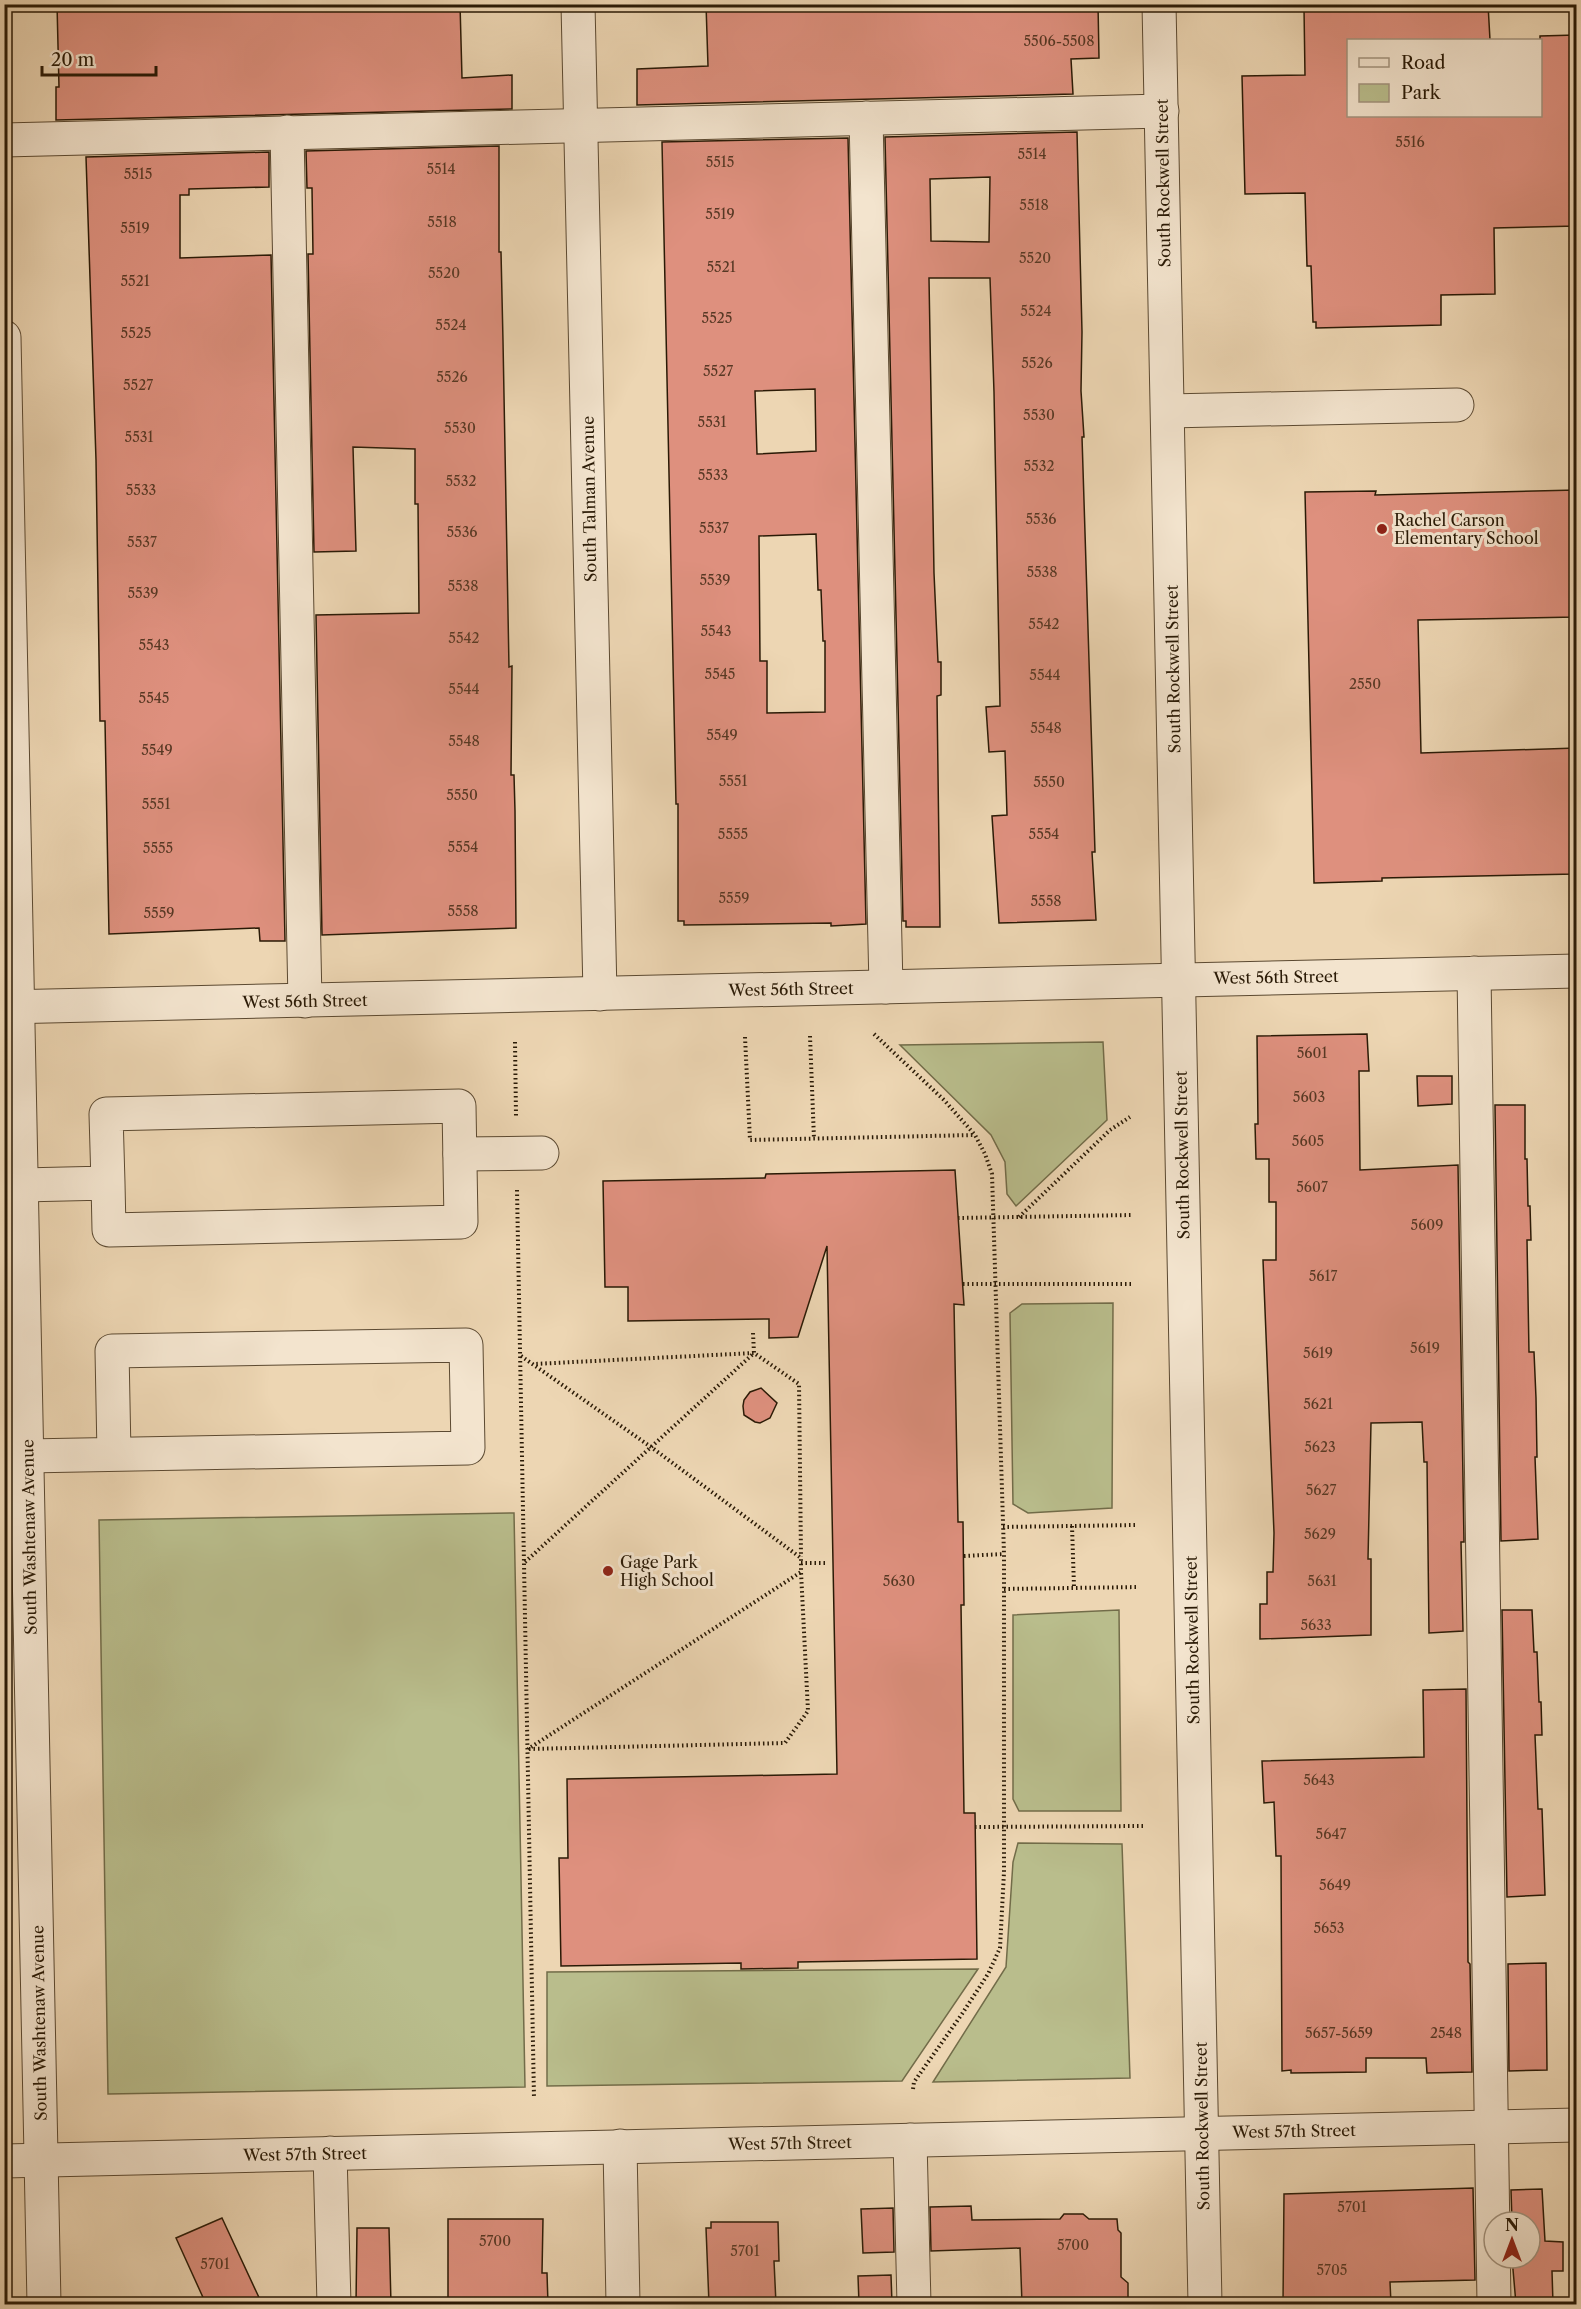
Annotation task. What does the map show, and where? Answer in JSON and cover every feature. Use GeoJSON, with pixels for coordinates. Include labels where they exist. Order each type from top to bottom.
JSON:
{"type":"FeatureCollection","features":[{"type":"Feature","properties":{"kind":"street","name":"South Talman Avenue"},"geometry":{"type":"LineString","coordinates":[[578,4],[600,994]]}},
{"type":"Feature","properties":{"kind":"street","name":"South Rockwell Street"},"geometry":{"type":"LineString","coordinates":[[1160,4],[1206,2304]]}},
{"type":"Feature","properties":{"kind":"street"},"geometry":{"type":"LineString","coordinates":[[4,140],[1162,111]]}},
{"type":"Feature","properties":{"kind":"street"},"geometry":{"type":"LineString","coordinates":[[866,118],[886,987]]}},
{"type":"Feature","properties":{"kind":"street"},"geometry":{"type":"LineString","coordinates":[[287,132],[305,1001]]}},
{"type":"Feature","properties":{"kind":"street","name":"South Washtenaw Avenue"},"geometry":{"type":"LineString","coordinates":[[4,338],[11,1007],[22,1185],[44,2304]]}},
{"type":"Feature","properties":{"kind":"street"},"geometry":{"type":"LineString","coordinates":[[1168,411],[1457,405]]}},
{"type":"Feature","properties":{"kind":"street","name":"West 56th Street"},"geometry":{"type":"LineString","coordinates":[[11,1007],[1576,971]]}},
{"type":"Feature","properties":{"kind":"street"},"geometry":{"type":"LineString","coordinates":[[1474,973],[1494,2304]]}},
{"type":"Feature","properties":{"kind":"street"},"geometry":{"type":"LineString","coordinates":[[459,1106],[461,1222],[109,1230],[108,1183],[106,1114],[459,1106]]}},
{"type":"Feature","properties":{"kind":"street"},"geometry":{"type":"LineString","coordinates":[[460,1154],[529,1153]]}},
{"type":"Feature","properties":{"kind":"street"},"geometry":{"type":"LineString","coordinates":[[22,1185],[108,1183]]}},
{"type":"Feature","properties":{"kind":"street"},"geometry":{"type":"LineString","coordinates":[[27,1456],[468,1448],[466,1345],[112,1351],[114,1454]]}},
{"type":"Feature","properties":{"kind":"street","name":"West 57th Street"},"geometry":{"type":"LineString","coordinates":[[4,2161],[1576,2125]]}},
{"type":"Feature","properties":{"kind":"street"},"geometry":{"type":"LineString","coordinates":[[910,2140],[914,2304]]}},
{"type":"Feature","properties":{"kind":"street"},"geometry":{"type":"LineString","coordinates":[[620,2146],[623,2304]]}},
{"type":"Feature","properties":{"kind":"street"},"geometry":{"type":"LineString","coordinates":[[330,2153],[334,2304]]}},
{"type":"Feature","properties":{"kind":"path"},"geometry":{"type":"LineString","coordinates":[[874,1034],[944,1100],[975,1135],[986,1154],[992,1174],[994,1217],[1004,1554],[1004,1827],[1000,1948],[988,1974],[914,2082],[913,2089]]}},
{"type":"Feature","properties":{"kind":"path"},"geometry":{"type":"LineString","coordinates":[[810,1036],[814,1139]]}},
{"type":"Feature","properties":{"kind":"path"},"geometry":{"type":"LineString","coordinates":[[745,1037],[750,1140],[975,1135]]}},
{"type":"Feature","properties":{"kind":"path"},"geometry":{"type":"LineString","coordinates":[[514,1042],[529,1153],[520,1355],[534,2097]]}},
{"type":"Feature","properties":{"kind":"path"},"geometry":{"type":"LineString","coordinates":[[1018,1217],[1110,1130],[1130,1118]]}},
{"type":"Feature","properties":{"kind":"path"},"geometry":{"type":"LineString","coordinates":[[958,1218],[1132,1215]]}},
{"type":"Feature","properties":{"kind":"path"},"geometry":{"type":"LineString","coordinates":[[963,1284],[1133,1284]]}},
{"type":"Feature","properties":{"kind":"path"},"geometry":{"type":"LineString","coordinates":[[753,1332],[754,1353]]}},
{"type":"Feature","properties":{"kind":"path"},"geometry":{"type":"LineString","coordinates":[[528,1749],[785,1743],[808,1711],[801,1572],[799,1384],[754,1353],[534,1364]]}},
{"type":"Feature","properties":{"kind":"path"},"geometry":{"type":"LineString","coordinates":[[524,1562],[754,1353]]}},
{"type":"Feature","properties":{"kind":"path"},"geometry":{"type":"LineString","coordinates":[[520,1355],[651,1447],[801,1558]]}},
{"type":"Feature","properties":{"kind":"path"},"geometry":{"type":"LineString","coordinates":[[1003,1527],[1137,1525]]}},
{"type":"Feature","properties":{"kind":"path"},"geometry":{"type":"LineString","coordinates":[[1072,1526],[1074,1587]]}},
{"type":"Feature","properties":{"kind":"path"},"geometry":{"type":"LineString","coordinates":[[964,1556],[1004,1554]]}},
{"type":"Feature","properties":{"kind":"path"},"geometry":{"type":"LineString","coordinates":[[801,1563],[825,1563]]}},
{"type":"Feature","properties":{"kind":"path"},"geometry":{"type":"LineString","coordinates":[[528,1749],[801,1572]]}},
{"type":"Feature","properties":{"kind":"path"},"geometry":{"type":"LineString","coordinates":[[1004,1589],[1139,1587]]}},
{"type":"Feature","properties":{"kind":"path"},"geometry":{"type":"LineString","coordinates":[[975,1827],[1143,1826]]}},
{"type":"Feature","properties":{"kind":"green space"},"geometry":{"type":"Polygon","coordinates":[[[1103,1042],[1107,1120],[1016,1206],[1007,1194],[1005,1162],[991,1135],[900,1045],[1103,1042]]]}},
{"type":"Feature","properties":{"kind":"green space"},"geometry":{"type":"Polygon","coordinates":[[[1113,1303],[1112,1508],[1028,1513],[1013,1504],[1010,1313],[1022,1304],[1113,1303]]]}},
{"type":"Feature","properties":{"kind":"green space"},"geometry":{"type":"Polygon","coordinates":[[[514,1513],[525,2087],[108,2094],[99,1520],[514,1513]]]}},
{"type":"Feature","properties":{"kind":"green space"},"geometry":{"type":"Polygon","coordinates":[[[1119,1610],[1121,1811],[1019,1811],[1013,1799],[1013,1615],[1119,1610]]]}},
{"type":"Feature","properties":{"kind":"green space"},"geometry":{"type":"Polygon","coordinates":[[[1018,1843],[1122,1844],[1130,2078],[933,2082],[1006,1967],[1013,1862],[1018,1843]]]}},
{"type":"Feature","properties":{"kind":"green space"},"geometry":{"type":"Polygon","coordinates":[[[978,1969],[902,2081],[547,2086],[547,1972],[978,1969]]]}},
{"type":"Feature","properties":{"kind":"building"},"geometry":{"type":"Polygon","coordinates":[[[57,4],[460,4],[462,78],[512,75],[512,109],[56,120],[56,87],[59,87],[57,4]]]}},
{"type":"Feature","properties":{"kind":"building"},"geometry":{"type":"Polygon","coordinates":[[[706,4],[1098,4],[1099,58],[1071,59],[1073,94],[637,105],[637,69],[708,66],[706,4]]]}},
{"type":"Feature","properties":{"kind":"building"},"geometry":{"type":"Polygon","coordinates":[[[1307,4],[1488,4],[1490,39],[1347,39],[1347,117],[1542,117],[1542,39],[1540,36],[1576,35],[1576,226],[1494,228],[1495,294],[1441,295],[1441,325],[1316,328],[1316,322],[1313,322],[1311,266],[1307,266],[1305,193],[1245,194],[1242,76],[1305,75],[1304,8],[1307,8],[1307,4]]]}},
{"type":"Feature","properties":{"kind":"building"},"geometry":{"type":"Polygon","coordinates":[[[1077,132],[1082,332],[1081,391],[1084,437],[1082,437],[1095,852],[1092,852],[1096,920],[999,923],[992,816],[1007,815],[1005,751],[989,752],[986,707],[1000,706],[990,278],[929,278],[934,573],[938,662],[941,662],[941,695],[937,696],[940,927],[906,927],[906,921],[903,921],[885,137],[1077,132]],[[990,177],[930,179],[931,241],[989,242],[990,177]]]}},
{"type":"Feature","properties":{"kind":"building"},"geometry":{"type":"Polygon","coordinates":[[[848,138],[866,924],[831,926],[831,923],[684,925],[684,921],[678,921],[678,804],[676,804],[662,142],[848,138]],[[815,389],[755,391],[757,454],[816,451],[815,389]],[[816,534],[759,536],[760,661],[767,661],[767,713],[825,712],[825,641],[823,641],[821,590],[818,590],[816,534]]]}},
{"type":"Feature","properties":{"kind":"building"},"geometry":{"type":"Polygon","coordinates":[[[499,146],[499,252],[501,252],[509,667],[512,666],[511,775],[514,775],[516,928],[322,935],[316,615],[419,613],[418,504],[415,504],[415,449],[353,447],[356,551],[314,552],[308,254],[313,254],[312,188],[307,188],[306,151],[499,146]]]}},
{"type":"Feature","properties":{"kind":"building"},"geometry":{"type":"Polygon","coordinates":[[[269,152],[269,187],[189,189],[189,195],[180,195],[180,258],[271,255],[285,941],[260,941],[259,928],[109,934],[105,721],[100,721],[96,460],[86,157],[269,152]]]}},
{"type":"Feature","properties":{"kind":"building"},"geometry":{"type":"Polygon","coordinates":[[[1576,490],[1576,617],[1418,620],[1421,753],[1576,748],[1576,874],[1382,878],[1382,881],[1314,883],[1305,492],[1376,491],[1375,495],[1576,490]]]}},
{"type":"Feature","properties":{"kind":"building"},"geometry":{"type":"Polygon","coordinates":[[[1367,1034],[1369,1071],[1359,1071],[1360,1170],[1458,1165],[1464,1542],[1461,1542],[1463,1631],[1429,1633],[1427,1462],[1424,1462],[1422,1422],[1371,1423],[1368,1559],[1371,1559],[1371,1635],[1260,1639],[1260,1604],[1267,1604],[1267,1572],[1273,1572],[1274,1533],[1263,1260],[1276,1260],[1276,1202],[1269,1202],[1269,1159],[1256,1159],[1257,1036],[1367,1034]]]}},
{"type":"Feature","properties":{"kind":"building"},"geometry":{"type":"Polygon","coordinates":[[[1417,1076],[1452,1076],[1452,1104],[1418,1106],[1417,1076]]]}},
{"type":"Feature","properties":{"kind":"building"},"geometry":{"type":"Polygon","coordinates":[[[1495,1105],[1525,1105],[1525,1159],[1527,1159],[1531,1240],[1527,1240],[1529,1352],[1534,1352],[1538,1539],[1501,1541],[1495,1105]]]}},
{"type":"Feature","properties":{"kind":"building"},"geometry":{"type":"Polygon","coordinates":[[[955,1170],[964,1305],[954,1304],[958,1522],[963,1522],[964,1605],[961,1605],[964,1813],[975,1813],[977,1959],[798,1962],[798,1968],[741,1969],[741,1963],[561,1966],[559,1858],[568,1858],[567,1779],[837,1774],[827,1246],[798,1337],[769,1338],[769,1319],[628,1321],[628,1287],[605,1287],[603,1181],[765,1178],[766,1174],[955,1170]]]}},
{"type":"Feature","properties":{"kind":"building"},"geometry":{"type":"Polygon","coordinates":[[[761,1388],[777,1403],[770,1418],[760,1423],[744,1415],[743,1406],[750,1392],[761,1388]]]}},
{"type":"Feature","properties":{"kind":"building"},"geometry":{"type":"Polygon","coordinates":[[[1502,1610],[1532,1610],[1534,1652],[1537,1652],[1539,1702],[1541,1702],[1542,1735],[1535,1735],[1538,1809],[1542,1809],[1545,1895],[1507,1897],[1502,1610]]]}},
{"type":"Feature","properties":{"kind":"building"},"geometry":{"type":"Polygon","coordinates":[[[1466,1689],[1468,1962],[1470,1964],[1472,2072],[1427,2073],[1426,2058],[1366,2058],[1366,2072],[1291,2073],[1291,2070],[1282,2071],[1281,1856],[1276,1856],[1274,1802],[1264,1803],[1262,1761],[1424,1757],[1423,1690],[1466,1689]]]}},
{"type":"Feature","properties":{"kind":"building"},"geometry":{"type":"Polygon","coordinates":[[[1546,1963],[1547,2070],[1509,2071],[1508,1964],[1546,1963]]]}},
{"type":"Feature","properties":{"kind":"building"},"geometry":{"type":"Polygon","coordinates":[[[1473,2188],[1475,2280],[1390,2282],[1391,2304],[1283,2304],[1284,2194],[1473,2188]]]}},
{"type":"Feature","properties":{"kind":"building"},"geometry":{"type":"Polygon","coordinates":[[[1542,2189],[1545,2241],[1563,2242],[1563,2271],[1552,2271],[1553,2304],[1516,2304],[1513,2270],[1542,2270],[1542,2210],[1512,2210],[1511,2190],[1542,2189]]]}},
{"type":"Feature","properties":{"kind":"building"},"geometry":{"type":"Polygon","coordinates":[[[971,2206],[972,2220],[1060,2219],[1064,2214],[1083,2214],[1089,2219],[1117,2219],[1118,2230],[1121,2233],[1121,2277],[1128,2283],[1128,2304],[1022,2304],[1020,2248],[931,2251],[930,2207],[971,2206]]]}},
{"type":"Feature","properties":{"kind":"building"},"geometry":{"type":"Polygon","coordinates":[[[893,2208],[894,2252],[863,2253],[861,2209],[893,2208]]]}},
{"type":"Feature","properties":{"kind":"building"},"geometry":{"type":"Polygon","coordinates":[[[222,2218],[262,2304],[206,2304],[176,2238],[222,2218]]]}},
{"type":"Feature","properties":{"kind":"building"},"geometry":{"type":"Polygon","coordinates":[[[448,2219],[543,2219],[542,2273],[547,2273],[548,2304],[448,2304],[448,2219]]]}},
{"type":"Feature","properties":{"kind":"building"},"geometry":{"type":"Polygon","coordinates":[[[711,2222],[778,2222],[779,2261],[774,2261],[776,2304],[709,2304],[706,2228],[711,2228],[711,2222]]]}},
{"type":"Feature","properties":{"kind":"building"},"geometry":{"type":"Polygon","coordinates":[[[357,2228],[389,2228],[391,2304],[356,2304],[357,2228]]]}},
{"type":"Feature","properties":{"kind":"building"},"geometry":{"type":"Polygon","coordinates":[[[891,2275],[892,2304],[859,2304],[858,2276],[891,2275]]]}},
{"type":"Feature","properties":{"kind":"place","name":"Rachel Carson Elementary School"},"geometry":{"type":"Point","coordinates":[1382,529]}},
{"type":"Feature","properties":{"kind":"place","name":"Gage Park High School"},"geometry":{"type":"Point","coordinates":[608,1571]}}]}
